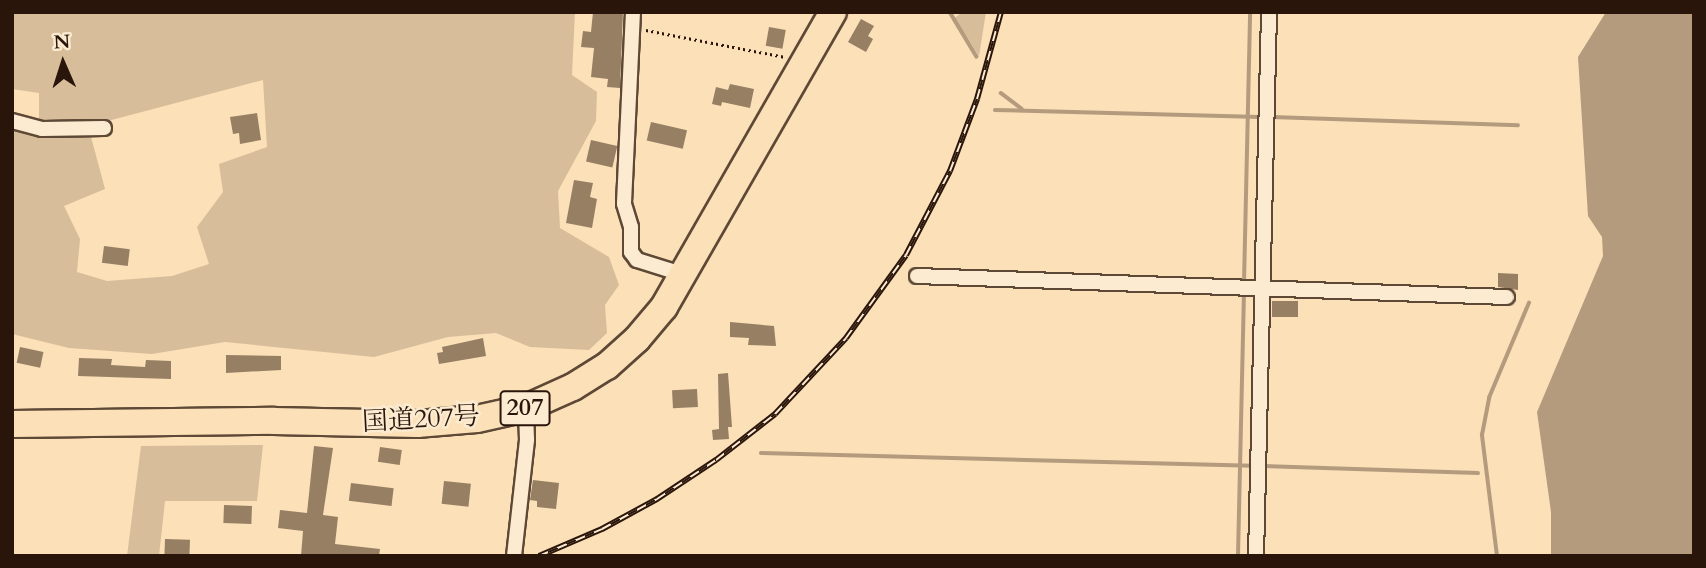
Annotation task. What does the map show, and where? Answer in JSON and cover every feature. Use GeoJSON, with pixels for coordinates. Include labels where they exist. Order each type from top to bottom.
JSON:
{"type":"FeatureCollection","features":[{"type":"Feature","properties":{"kind":"highway","name":"国道207号"},"geometry":{"type":"LineString","coordinates":[[12,424],[274,421],[417,424],[477,419],[526,408],[573,387],[607,366],[637,339],[664,307],[685,275],[833,12]]}},
{"type":"Feature","properties":{"kind":"street"},"geometry":{"type":"LineString","coordinates":[[1256,556],[1249,288],[1269,12]]}},
{"type":"Feature","properties":{"kind":"street"},"geometry":{"type":"LineString","coordinates":[[633,20],[624,204],[631,227],[631,252],[637,260],[685,275]]}},
{"type":"Feature","properties":{"kind":"street"},"geometry":{"type":"LineString","coordinates":[[12,121],[42,129],[104,128]]}},
{"type":"Feature","properties":{"kind":"street"},"geometry":{"type":"LineString","coordinates":[[917,276],[1507,297]]}},
{"type":"Feature","properties":{"kind":"street"},"geometry":{"type":"LineString","coordinates":[[514,556],[527,440],[526,408]]}},
{"type":"Feature","properties":{"kind":"path"},"geometry":{"type":"LineString","coordinates":[[633,20],[785,57]]}},
{"type":"Feature","properties":{"kind":"shaded area"},"geometry":{"type":"Polygon","coordinates":[[[12,12],[575,12],[572,75],[597,92],[596,121],[558,191],[560,228],[609,257],[619,285],[605,305],[607,333],[589,350],[530,347],[496,333],[448,337],[374,357],[225,342],[152,354],[69,348],[12,334],[12,119],[39,123],[39,93],[12,89],[12,12]],[[263,80],[104,122],[87,122],[105,189],[64,206],[80,239],[77,272],[107,281],[172,276],[209,264],[197,227],[223,192],[219,164],[267,147],[263,80]]]}},
{"type":"Feature","properties":{"kind":"shaded area"},"geometry":{"type":"Polygon","coordinates":[[[962,12],[986,12],[979,56],[955,18],[962,12]]]}},
{"type":"Feature","properties":{"kind":"shaded area"},"geometry":{"type":"Polygon","coordinates":[[[1606,12],[1694,12],[1694,556],[1551,556],[1551,512],[1537,412],[1603,256],[1602,237],[1588,216],[1578,57],[1606,12]]]}},
{"type":"Feature","properties":{"kind":"shaded area"},"geometry":{"type":"Polygon","coordinates":[[[263,445],[257,501],[165,501],[159,556],[127,556],[141,446],[263,445]]]}},
{"type":"Feature","properties":{"kind":"building"},"geometry":{"type":"Polygon","coordinates":[[[593,12],[623,12],[620,88],[607,87],[608,79],[591,77],[594,48],[581,47],[583,31],[591,32],[593,12]]]}},
{"type":"Feature","properties":{"kind":"building"},"geometry":{"type":"Polygon","coordinates":[[[861,19],[874,26],[868,36],[873,39],[866,52],[848,42],[861,19]]]}},
{"type":"Feature","properties":{"kind":"building"},"geometry":{"type":"Polygon","coordinates":[[[769,27],[786,30],[782,49],[766,46],[769,27]]]}},
{"type":"Feature","properties":{"kind":"building"},"geometry":{"type":"Polygon","coordinates":[[[730,84],[754,89],[750,108],[722,102],[721,106],[712,104],[716,87],[728,90],[730,84]]]}},
{"type":"Feature","properties":{"kind":"building"},"geometry":{"type":"Polygon","coordinates":[[[257,113],[261,140],[240,144],[239,133],[233,134],[230,117],[257,113]]]}},
{"type":"Feature","properties":{"kind":"building"},"geometry":{"type":"Polygon","coordinates":[[[651,122],[687,130],[683,149],[647,141],[651,122]]]}},
{"type":"Feature","properties":{"kind":"building"},"geometry":{"type":"Polygon","coordinates":[[[591,140],[617,146],[612,168],[586,161],[591,140]]]}},
{"type":"Feature","properties":{"kind":"building"},"geometry":{"type":"Polygon","coordinates":[[[574,180],[593,183],[590,197],[597,199],[592,228],[566,223],[574,180]]]}},
{"type":"Feature","properties":{"kind":"building"},"geometry":{"type":"Polygon","coordinates":[[[104,246],[130,249],[128,266],[102,263],[104,246]]]}},
{"type":"Feature","properties":{"kind":"building"},"geometry":{"type":"Polygon","coordinates":[[[1498,273],[1518,274],[1518,290],[1498,287],[1498,273]]]}},
{"type":"Feature","properties":{"kind":"building"},"geometry":{"type":"Polygon","coordinates":[[[1272,301],[1298,301],[1298,317],[1272,317],[1272,301]]]}},
{"type":"Feature","properties":{"kind":"building"},"geometry":{"type":"Polygon","coordinates":[[[730,322],[774,326],[776,346],[748,345],[749,338],[730,337],[730,322]]]}},
{"type":"Feature","properties":{"kind":"building"},"geometry":{"type":"Polygon","coordinates":[[[483,338],[486,356],[439,364],[437,353],[443,352],[442,347],[483,338]]]}},
{"type":"Feature","properties":{"kind":"building"},"geometry":{"type":"Polygon","coordinates":[[[20,347],[43,352],[40,368],[17,363],[20,347]]]}},
{"type":"Feature","properties":{"kind":"building"},"geometry":{"type":"Polygon","coordinates":[[[226,355],[281,356],[281,370],[226,373],[226,355]]]}},
{"type":"Feature","properties":{"kind":"building"},"geometry":{"type":"Polygon","coordinates":[[[79,358],[112,359],[111,365],[145,367],[146,360],[171,361],[171,379],[78,376],[79,358]]]}},
{"type":"Feature","properties":{"kind":"building"},"geometry":{"type":"Polygon","coordinates":[[[728,373],[732,427],[728,427],[729,439],[713,440],[712,430],[719,429],[718,374],[728,373]]]}},
{"type":"Feature","properties":{"kind":"building"},"geometry":{"type":"Polygon","coordinates":[[[697,389],[698,407],[673,408],[672,390],[697,389]]]}},
{"type":"Feature","properties":{"kind":"building"},"geometry":{"type":"Polygon","coordinates":[[[314,446],[333,448],[323,515],[338,517],[335,544],[380,549],[379,556],[301,556],[303,531],[278,528],[280,510],[307,513],[314,446]]]}},
{"type":"Feature","properties":{"kind":"building"},"geometry":{"type":"Polygon","coordinates":[[[380,447],[402,450],[400,465],[378,462],[380,447]]]}},
{"type":"Feature","properties":{"kind":"building"},"geometry":{"type":"Polygon","coordinates":[[[533,480],[559,483],[556,509],[537,507],[537,501],[530,500],[533,480]]]}},
{"type":"Feature","properties":{"kind":"building"},"geometry":{"type":"Polygon","coordinates":[[[444,481],[471,484],[468,507],[442,504],[444,481]]]}},
{"type":"Feature","properties":{"kind":"building"},"geometry":{"type":"Polygon","coordinates":[[[351,483],[394,488],[391,506],[349,501],[351,483]]]}},
{"type":"Feature","properties":{"kind":"building"},"geometry":{"type":"Polygon","coordinates":[[[224,505],[252,506],[251,524],[223,523],[224,505]]]}},
{"type":"Feature","properties":{"kind":"building"},"geometry":{"type":"Polygon","coordinates":[[[165,539],[190,540],[189,556],[164,556],[165,539]]]}},
{"type":"Feature","properties":{"kind":"waterway"},"geometry":{"type":"LineString","coordinates":[[950,12],[977,57]]}},
{"type":"Feature","properties":{"kind":"waterway"},"geometry":{"type":"LineString","coordinates":[[1244,283],[1250,12]]}},
{"type":"Feature","properties":{"kind":"waterway"},"geometry":{"type":"LineString","coordinates":[[1001,93],[1022,109]]}},
{"type":"Feature","properties":{"kind":"waterway"},"geometry":{"type":"LineString","coordinates":[[995,110],[1260,117]]}},
{"type":"Feature","properties":{"kind":"waterway"},"geometry":{"type":"LineString","coordinates":[[1272,117],[1518,125]]}},
{"type":"Feature","properties":{"kind":"waterway"},"geometry":{"type":"LineString","coordinates":[[1238,556],[1244,291]]}},
{"type":"Feature","properties":{"kind":"waterway"},"geometry":{"type":"LineString","coordinates":[[1497,556],[1482,435],[1489,398],[1529,303]]}},
{"type":"Feature","properties":{"kind":"waterway"},"geometry":{"type":"LineString","coordinates":[[761,453],[1252,466]]}},
{"type":"Feature","properties":{"kind":"waterway"},"geometry":{"type":"LineString","coordinates":[[1264,466],[1478,473]]}},
{"type":"Feature","properties":{"kind":"railway"},"geometry":{"type":"LineString","coordinates":[[539,556],[602,529],[657,499],[716,460],[775,414],[846,338],[906,255],[950,171],[977,99],[1001,12]]}}]}
